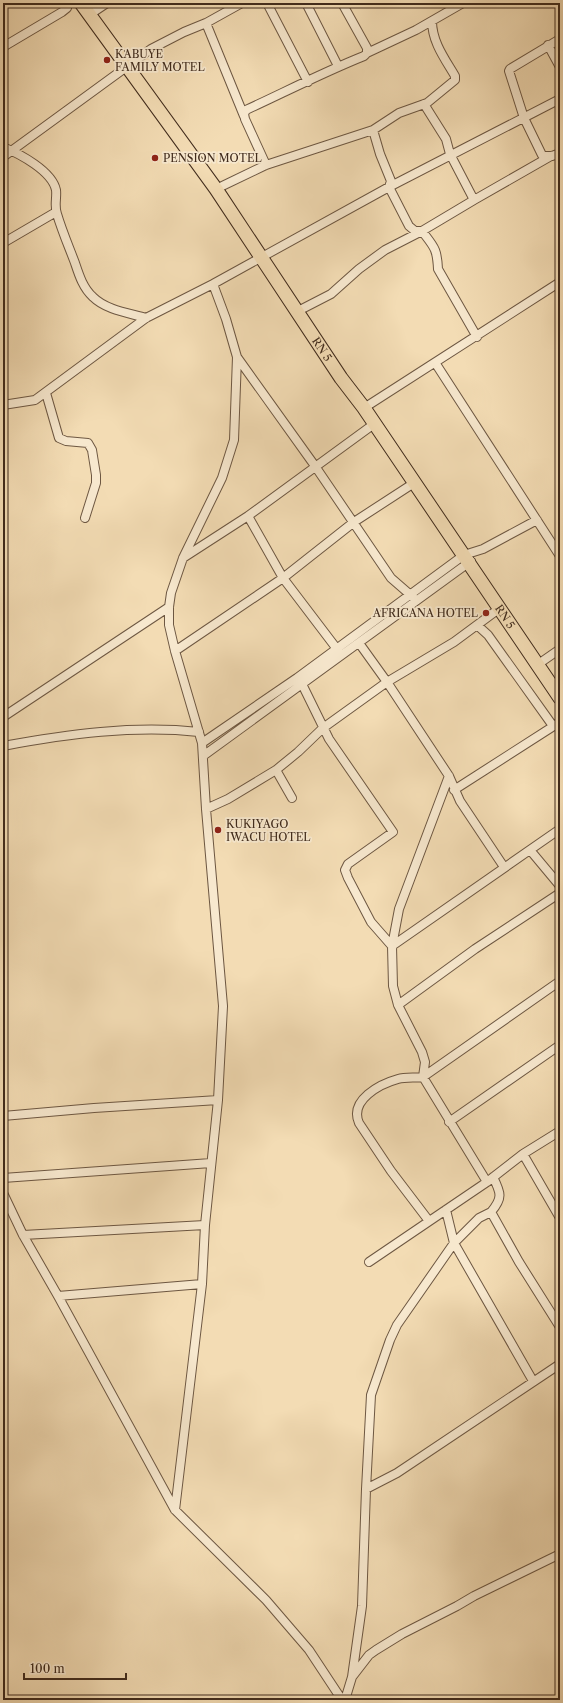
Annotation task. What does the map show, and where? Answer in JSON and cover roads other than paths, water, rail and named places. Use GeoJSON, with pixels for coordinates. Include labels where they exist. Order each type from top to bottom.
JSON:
{"type":"FeatureCollection","features":[{"type":"Feature","properties":{"kind":"main road","name":"RN 5"},"geometry":{"type":"LineString","coordinates":[[81,3],[216,190],[298,311],[341,378],[364,408],[560,698]]}},
{"type":"Feature","properties":{"kind":"street"},"geometry":{"type":"LineString","coordinates":[[3,47],[62,12],[67,8],[68,3]]}},
{"type":"Feature","properties":{"kind":"street"},"geometry":{"type":"LineString","coordinates":[[89,15],[107,3]]}},
{"type":"Feature","properties":{"kind":"street"},"geometry":{"type":"LineString","coordinates":[[3,157],[127,66],[166,40],[206,23],[242,3]]}},
{"type":"Feature","properties":{"kind":"street"},"geometry":{"type":"LineString","coordinates":[[267,3],[308,82]]}},
{"type":"Feature","properties":{"kind":"street"},"geometry":{"type":"LineString","coordinates":[[306,3],[338,66]]}},
{"type":"Feature","properties":{"kind":"street"},"geometry":{"type":"LineString","coordinates":[[342,3],[367,48],[367,53]]}},
{"type":"Feature","properties":{"kind":"street"},"geometry":{"type":"LineString","coordinates":[[244,116],[246,110],[308,82],[338,66],[364,56],[367,53],[432,21],[463,3]]}},
{"type":"Feature","properties":{"kind":"street"},"geometry":{"type":"LineString","coordinates":[[216,190],[266,165],[373,130],[399,113],[424,104],[455,80],[455,76],[442,54],[433,34],[432,21]]}},
{"type":"Feature","properties":{"kind":"street"},"geometry":{"type":"LineString","coordinates":[[206,23],[266,165]]}},
{"type":"Feature","properties":{"kind":"street"},"geometry":{"type":"LineString","coordinates":[[556,154],[542,155],[524,118],[508,71],[560,39]]}},
{"type":"Feature","properties":{"kind":"street"},"geometry":{"type":"LineString","coordinates":[[548,45],[560,67]]}},
{"type":"Feature","properties":{"kind":"street"},"geometry":{"type":"LineString","coordinates":[[3,405],[36,400],[146,318],[212,284],[389,186],[560,99]]}},
{"type":"Feature","properties":{"kind":"street"},"geometry":{"type":"LineString","coordinates":[[424,104],[446,139],[450,154],[474,200]]}},
{"type":"Feature","properties":{"kind":"street"},"geometry":{"type":"LineString","coordinates":[[373,130],[380,154],[391,181],[389,186],[409,226],[412,230],[422,231],[437,252],[438,269],[477,337]]}},
{"type":"Feature","properties":{"kind":"street"},"geometry":{"type":"LineString","coordinates":[[3,147],[45,171],[50,178],[56,191],[56,212],[80,278],[87,291],[104,305],[146,318]]}},
{"type":"Feature","properties":{"kind":"street"},"geometry":{"type":"LineString","coordinates":[[298,311],[331,294],[365,264],[385,250],[422,231],[556,154]]}},
{"type":"Feature","properties":{"kind":"street"},"geometry":{"type":"LineString","coordinates":[[3,242],[56,212]]}},
{"type":"Feature","properties":{"kind":"street"},"geometry":{"type":"LineString","coordinates":[[364,408],[436,364],[560,282]]}},
{"type":"Feature","properties":{"kind":"street"},"geometry":{"type":"LineString","coordinates":[[175,1510],[202,1284],[205,1225],[218,1100],[223,1006],[206,809],[202,743],[175,652],[170,625],[169,607],[171,593],[183,558],[222,478],[234,440],[237,357],[226,318],[212,284]]}},
{"type":"Feature","properties":{"kind":"street"},"geometry":{"type":"LineString","coordinates":[[237,357],[315,466],[391,578],[414,598]]}},
{"type":"Feature","properties":{"kind":"street"},"geometry":{"type":"LineString","coordinates":[[436,364],[560,556]]}},
{"type":"Feature","properties":{"kind":"street"},"geometry":{"type":"LineString","coordinates":[[46,393],[59,438],[66,441],[85,442],[90,445],[91,448],[96,483],[85,518]]}},
{"type":"Feature","properties":{"kind":"street"},"geometry":{"type":"LineString","coordinates":[[183,558],[248,516],[374,424]]}},
{"type":"Feature","properties":{"kind":"street"},"geometry":{"type":"LineString","coordinates":[[175,652],[283,578],[354,522],[414,483]]}},
{"type":"Feature","properties":{"kind":"street"},"geometry":{"type":"LineString","coordinates":[[248,516],[283,578],[340,652]]}},
{"type":"Feature","properties":{"kind":"street"},"geometry":{"type":"LineString","coordinates":[[202,743],[340,652],[467,559],[537,520]]}},
{"type":"Feature","properties":{"kind":"street"},"geometry":{"type":"LineString","coordinates":[[203,756],[302,684],[340,652],[359,643],[414,598]]}},
{"type":"Feature","properties":{"kind":"street"},"geometry":{"type":"LineString","coordinates":[[3,717],[169,607]]}},
{"type":"Feature","properties":{"kind":"street"},"geometry":{"type":"LineString","coordinates":[[206,809],[234,795],[276,770],[298,752],[323,728],[387,682],[477,625],[500,608]]}},
{"type":"Feature","properties":{"kind":"street"},"geometry":{"type":"LineString","coordinates":[[477,625],[488,635],[553,726]]}},
{"type":"Feature","properties":{"kind":"street"},"geometry":{"type":"LineString","coordinates":[[359,643],[387,682],[449,776],[460,801],[504,867]]}},
{"type":"Feature","properties":{"kind":"street"},"geometry":{"type":"LineString","coordinates":[[537,665],[560,649]]}},
{"type":"Feature","properties":{"kind":"street"},"geometry":{"type":"LineString","coordinates":[[302,684],[329,739],[392,832],[348,864],[345,870],[371,922],[392,946]]}},
{"type":"Feature","properties":{"kind":"street"},"geometry":{"type":"LineString","coordinates":[[454,790],[560,722]]}},
{"type":"Feature","properties":{"kind":"street"},"geometry":{"type":"LineString","coordinates":[[3,746],[45,738],[101,732],[174,729],[198,732]]}},
{"type":"Feature","properties":{"kind":"street"},"geometry":{"type":"LineString","coordinates":[[276,770],[292,798]]}},
{"type":"Feature","properties":{"kind":"street"},"geometry":{"type":"LineString","coordinates":[[345,1700],[352,1677],[362,1606],[371,1396],[390,1340],[397,1325],[454,1243],[480,1218],[491,1212],[499,1202],[500,1193],[449,1122],[423,1077],[425,1062],[422,1052],[398,1004],[393,986],[392,946],[399,909],[449,776]]}},
{"type":"Feature","properties":{"kind":"street"},"geometry":{"type":"LineString","coordinates":[[392,946],[504,867],[560,830]]}},
{"type":"Feature","properties":{"kind":"street"},"geometry":{"type":"LineString","coordinates":[[530,850],[560,886]]}},
{"type":"Feature","properties":{"kind":"street"},"geometry":{"type":"LineString","coordinates":[[398,1004],[475,949],[560,893]]}},
{"type":"Feature","properties":{"kind":"street"},"geometry":{"type":"LineString","coordinates":[[430,1221],[391,1172],[359,1123],[356,1116],[358,1106],[368,1094],[384,1084],[399,1078],[423,1077],[560,981]]}},
{"type":"Feature","properties":{"kind":"street"},"geometry":{"type":"LineString","coordinates":[[449,1122],[560,1045]]}},
{"type":"Feature","properties":{"kind":"street"},"geometry":{"type":"LineString","coordinates":[[3,1116],[94,1108],[218,1100]]}},
{"type":"Feature","properties":{"kind":"street"},"geometry":{"type":"LineString","coordinates":[[369,1262],[490,1180],[523,1154],[560,1131]]}},
{"type":"Feature","properties":{"kind":"street"},"geometry":{"type":"LineString","coordinates":[[523,1154],[560,1218]]}},
{"type":"Feature","properties":{"kind":"street"},"geometry":{"type":"LineString","coordinates":[[3,1178],[211,1163]]}},
{"type":"Feature","properties":{"kind":"street"},"geometry":{"type":"LineString","coordinates":[[3,1193],[23,1235],[175,1510],[266,1600],[309,1650],[342,1700]]}},
{"type":"Feature","properties":{"kind":"street"},"geometry":{"type":"LineString","coordinates":[[446,1210],[454,1243],[533,1381]]}},
{"type":"Feature","properties":{"kind":"street"},"geometry":{"type":"LineString","coordinates":[[491,1212],[519,1262],[560,1327]]}},
{"type":"Feature","properties":{"kind":"street"},"geometry":{"type":"LineString","coordinates":[[23,1235],[205,1225]]}},
{"type":"Feature","properties":{"kind":"street"},"geometry":{"type":"LineString","coordinates":[[58,1296],[202,1284]]}},
{"type":"Feature","properties":{"kind":"street"},"geometry":{"type":"LineString","coordinates":[[366,1489],[397,1472],[560,1364]]}},
{"type":"Feature","properties":{"kind":"street"},"geometry":{"type":"LineString","coordinates":[[352,1677],[369,1655],[402,1634],[474,1596],[560,1554]]}},
{"type":"Feature","properties":{"kind":"place","name":"KABUYE FAMILY MOTEL"},"geometry":{"type":"Point","coordinates":[107,60]}},
{"type":"Feature","properties":{"kind":"place","name":"PENSION MOTEL"},"geometry":{"type":"Point","coordinates":[155,158]}},
{"type":"Feature","properties":{"kind":"place","name":"AFRICANA HOTEL"},"geometry":{"type":"Point","coordinates":[486,613]}},
{"type":"Feature","properties":{"kind":"place","name":"KUKIYAGO IWACU HOTEL"},"geometry":{"type":"Point","coordinates":[218,830]}}]}
